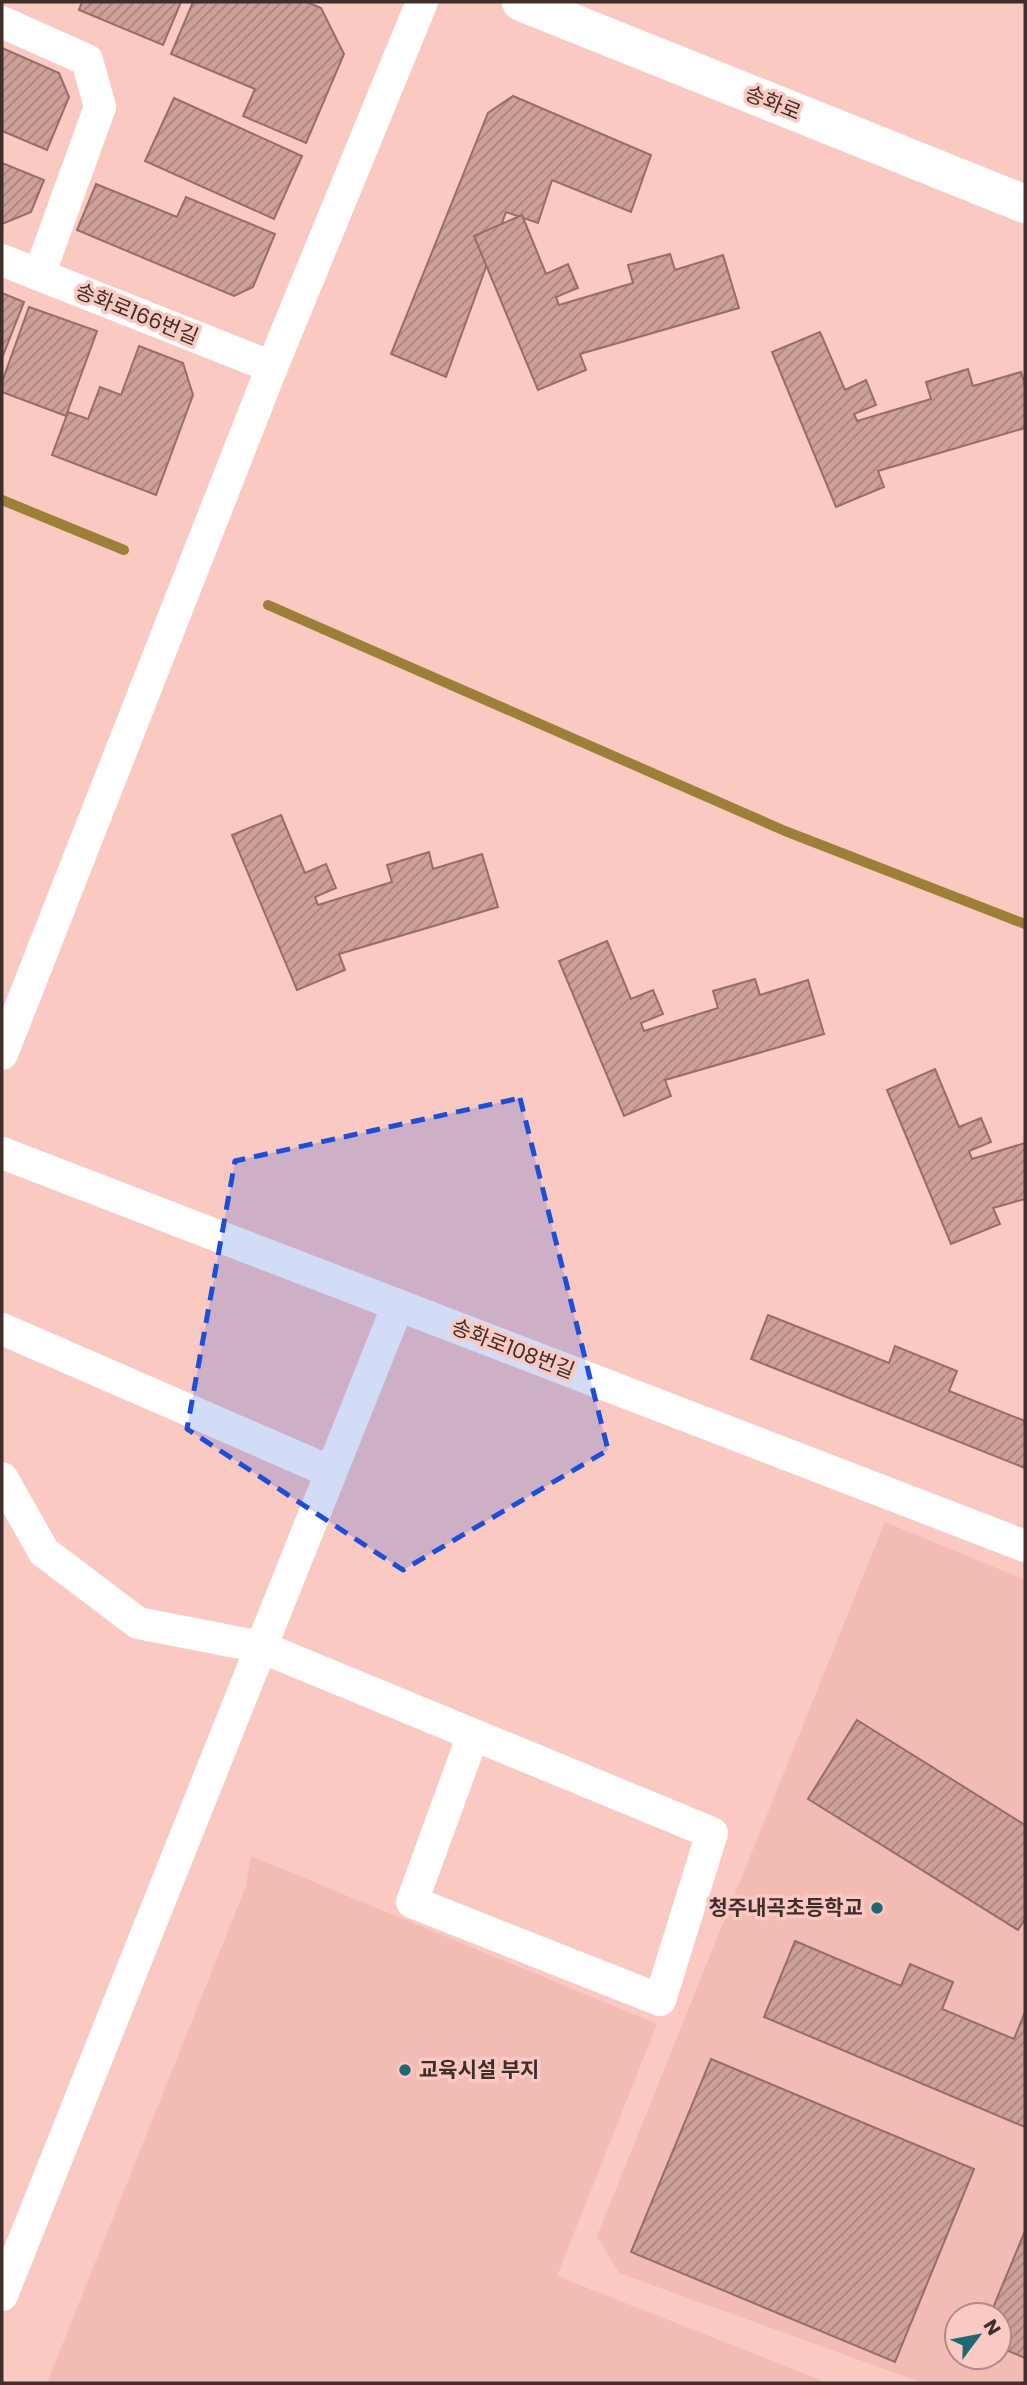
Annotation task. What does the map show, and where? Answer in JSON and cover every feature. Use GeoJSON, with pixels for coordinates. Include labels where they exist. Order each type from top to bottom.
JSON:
{"type":"FeatureCollection","features":[{"type":"Feature","properties":{"kind":"street"},"geometry":{"type":"LineString","coordinates":[[2,1054],[272,367],[422,2]]}},
{"type":"Feature","properties":{"kind":"street","name":"송화로"},"geometry":{"type":"LineString","coordinates":[[521,2],[1025,204]]}},
{"type":"Feature","properties":{"kind":"street"},"geometry":{"type":"LineString","coordinates":[[2,22],[87,60],[100,107],[39,275]]}},
{"type":"Feature","properties":{"kind":"street","name":"송화로166번길"},"geometry":{"type":"LineString","coordinates":[[2,260],[272,367]]}},
{"type":"Feature","properties":{"kind":"street","name":"송화로108번길"},"geometry":{"type":"LineString","coordinates":[[2,1153],[1025,1546]]}},
{"type":"Feature","properties":{"kind":"street"},"geometry":{"type":"LineString","coordinates":[[2,2295],[398,1305]]}},
{"type":"Feature","properties":{"kind":"street"},"geometry":{"type":"LineString","coordinates":[[2,1329],[331,1472]]}},
{"type":"Feature","properties":{"kind":"street"},"geometry":{"type":"LineString","coordinates":[[2,1478],[44,1552],[138,1623],[261,1647],[712,1833],[660,2000],[412,1902],[473,1735]]}},
{"type":"Feature","properties":{"kind":"highlighted area"},"geometry":{"type":"Polygon","coordinates":[[[520,1098],[608,1450],[403,1570],[187,1429],[235,1161],[520,1098]]]}},
{"type":"Feature","properties":{"kind":"shaded area","name":"청주내곡초등학교"},"geometry":{"type":"Polygon","coordinates":[[[885,1522],[1025,1580],[1025,2383],[923,2383],[619,2273],[597,2236],[885,1522]]]}},
{"type":"Feature","properties":{"kind":"shaded area"},"geometry":{"type":"Polygon","coordinates":[[[251,1856],[657,2024],[557,2276],[828,2383],[47,2383],[246,1886],[251,1856]]]}},
{"type":"Feature","properties":{"kind":"building"},"geometry":{"type":"Polygon","coordinates":[[[82,2],[181,2],[163,45],[79,10],[82,2]]]}},
{"type":"Feature","properties":{"kind":"building"},"geometry":{"type":"Polygon","coordinates":[[[193,2],[307,2],[321,8],[344,54],[306,143],[243,116],[255,89],[171,54],[193,2]]]}},
{"type":"Feature","properties":{"kind":"building"},"geometry":{"type":"Polygon","coordinates":[[[2,48],[59,73],[69,97],[47,150],[2,131],[2,48]]]}},
{"type":"Feature","properties":{"kind":"building"},"geometry":{"type":"Polygon","coordinates":[[[513,96],[651,155],[631,212],[552,180],[538,223],[506,212],[446,377],[391,354],[488,113],[513,96]]]}},
{"type":"Feature","properties":{"kind":"building"},"geometry":{"type":"Polygon","coordinates":[[[174,98],[302,156],[274,219],[145,161],[174,98]]]}},
{"type":"Feature","properties":{"kind":"building"},"geometry":{"type":"Polygon","coordinates":[[[2,163],[44,180],[31,212],[2,224],[2,163]]]}},
{"type":"Feature","properties":{"kind":"building"},"geometry":{"type":"Polygon","coordinates":[[[96,184],[177,217],[186,197],[275,234],[253,287],[234,296],[77,230],[96,184]]]}},
{"type":"Feature","properties":{"kind":"building"},"geometry":{"type":"Polygon","coordinates":[[[522,215],[546,274],[568,264],[578,288],[556,297],[559,305],[633,283],[628,265],[670,254],[675,270],[723,255],[739,308],[580,354],[586,370],[538,390],[474,236],[522,215]]]}},
{"type":"Feature","properties":{"kind":"building"},"geometry":{"type":"Polygon","coordinates":[[[2,293],[24,302],[2,358],[2,293]]]}},
{"type":"Feature","properties":{"kind":"building"},"geometry":{"type":"Polygon","coordinates":[[[29,307],[97,331],[66,416],[2,392],[2,382],[29,307]]]}},
{"type":"Feature","properties":{"kind":"building"},"geometry":{"type":"Polygon","coordinates":[[[820,332],[845,390],[866,380],[876,405],[854,414],[857,421],[931,399],[926,382],[968,369],[973,386],[1021,372],[1025,385],[1025,428],[878,471],[884,487],[836,507],[772,352],[820,332]]]}},
{"type":"Feature","properties":{"kind":"building"},"geometry":{"type":"Polygon","coordinates":[[[139,346],[183,363],[193,395],[156,495],[52,455],[68,412],[88,419],[100,387],[121,395],[139,346]]]}},
{"type":"Feature","properties":{"kind":"building"},"geometry":{"type":"Polygon","coordinates":[[[281,815],[305,873],[326,864],[336,888],[315,897],[318,905],[392,882],[387,865],[429,852],[433,869],[482,854],[498,907],[339,954],[345,970],[297,990],[232,835],[281,815]]]}},
{"type":"Feature","properties":{"kind":"building"},"geometry":{"type":"Polygon","coordinates":[[[607,941],[631,999],[653,990],[663,1014],[641,1023],[644,1031],[718,1008],[713,991],[755,979],[760,995],[808,980],[824,1034],[665,1080],[671,1096],[624,1116],[559,961],[607,941]]]}},
{"type":"Feature","properties":{"kind":"building"},"geometry":{"type":"Polygon","coordinates":[[[935,1069],[959,1127],[981,1118],[991,1142],[969,1151],[972,1159],[1025,1143],[1025,1199],[993,1208],[1000,1224],[951,1244],[887,1090],[935,1069]]]}},
{"type":"Feature","properties":{"kind":"building"},"geometry":{"type":"Polygon","coordinates":[[[768,1315],[889,1363],[895,1346],[957,1371],[949,1391],[1025,1421],[1025,1468],[751,1359],[768,1315]]]}},
{"type":"Feature","properties":{"kind":"building"},"geometry":{"type":"Polygon","coordinates":[[[857,1720],[1025,1825],[1025,1919],[1018,1930],[808,1799],[857,1720]]]}},
{"type":"Feature","properties":{"kind":"building"},"geometry":{"type":"Polygon","coordinates":[[[795,1941],[901,1986],[910,1964],[953,1982],[942,2009],[1014,2039],[1025,2012],[1025,2127],[764,2017],[795,1941]]]}},
{"type":"Feature","properties":{"kind":"building"},"geometry":{"type":"Polygon","coordinates":[[[711,2059],[974,2169],[895,2362],[631,2252],[711,2059]]]}},
{"type":"Feature","properties":{"kind":"building"},"geometry":{"type":"Polygon","coordinates":[[[1025,2231],[1025,2358],[1013,2353],[1013,2301],[996,2301],[1025,2231]]]}},
{"type":"Feature","properties":{"kind":"waterway"},"geometry":{"type":"LineString","coordinates":[[2,500],[124,550]]}},
{"type":"Feature","properties":{"kind":"waterway"},"geometry":{"type":"LineString","coordinates":[[268,605],[785,831],[1025,924]]}},
{"type":"Feature","properties":{"kind":"place","name":"청주내곡초등학교"},"geometry":{"type":"Point","coordinates":[877,1908]}},
{"type":"Feature","properties":{"kind":"place","name":"교육시설 부지"},"geometry":{"type":"Point","coordinates":[405,2070]}}]}
